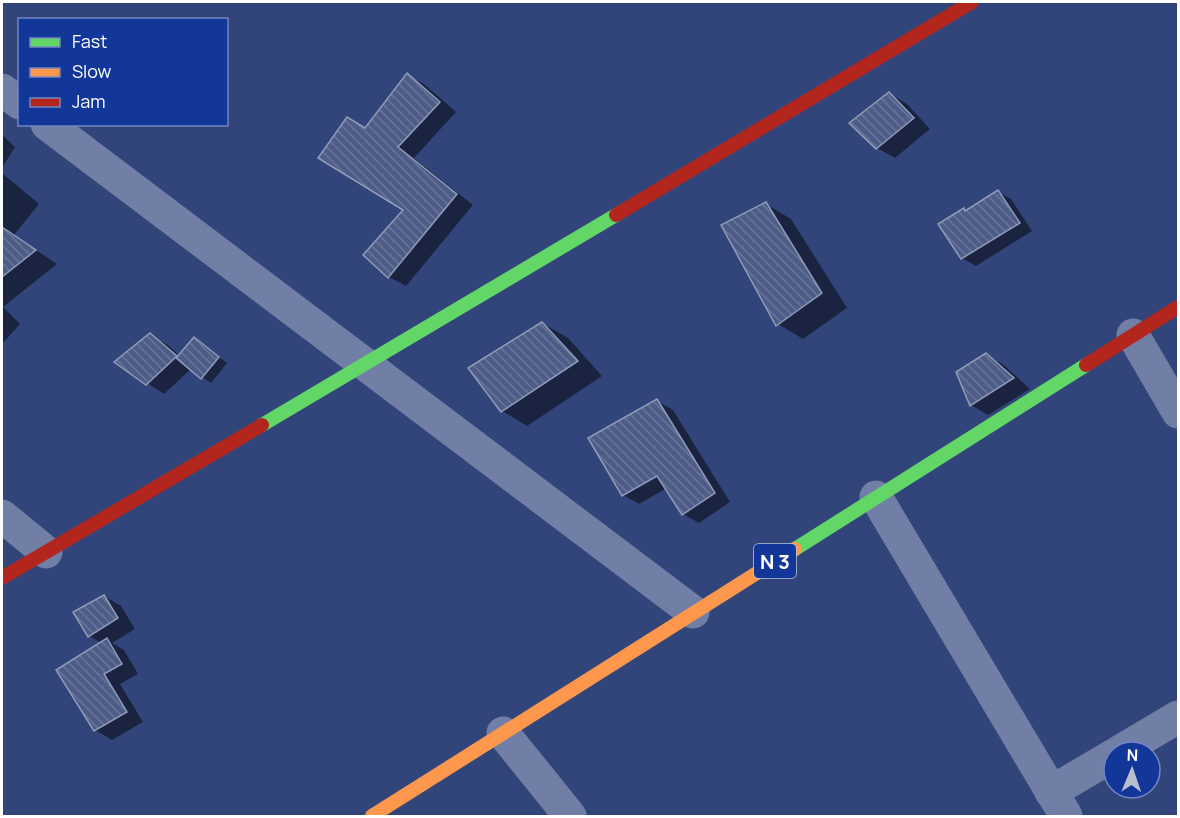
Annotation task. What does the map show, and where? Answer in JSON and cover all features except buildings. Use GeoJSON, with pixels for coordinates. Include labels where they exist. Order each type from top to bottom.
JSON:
{"type":"FeatureCollection","features":[{"type":"Feature","properties":{"kind":"street"},"geometry":{"type":"LineString","coordinates":[[2,578],[366,364],[972,2]]}},
{"type":"Feature","properties":{"kind":"street"},"geometry":{"type":"LineString","coordinates":[[2,90],[18,102]]}},
{"type":"Feature","properties":{"kind":"street"},"geometry":{"type":"LineString","coordinates":[[50,126],[693,612]]}},
{"type":"Feature","properties":{"kind":"street","name":"N 3"},"geometry":{"type":"LineString","coordinates":[[372,816],[1179,307]]}},
{"type":"Feature","properties":{"kind":"street"},"geometry":{"type":"LineString","coordinates":[[1133,335],[1179,412]]}},
{"type":"Feature","properties":{"kind":"street"},"geometry":{"type":"LineString","coordinates":[[876,497],[1058,804],[1102,766]]}},
{"type":"Feature","properties":{"kind":"street"},"geometry":{"type":"LineString","coordinates":[[2,516],[46,552]]}},
{"type":"Feature","properties":{"kind":"street"},"geometry":{"type":"LineString","coordinates":[[1140,740],[1179,717]]}},
{"type":"Feature","properties":{"kind":"street"},"geometry":{"type":"LineString","coordinates":[[503,733],[570,816]]}},
{"type":"Feature","properties":{"kind":"traffic: fast"},"geometry":{"type":"LineString","coordinates":[[262,425],[616,215]]}},
{"type":"Feature","properties":{"kind":"traffic: fast"},"geometry":{"type":"LineString","coordinates":[[795,549],[1086,365]]}},
{"type":"Feature","properties":{"kind":"traffic: slow"},"geometry":{"type":"LineString","coordinates":[[372,816],[795,549]]}},
{"type":"Feature","properties":{"kind":"traffic: jam"},"geometry":{"type":"LineString","coordinates":[[616,215],[972,2]]}},
{"type":"Feature","properties":{"kind":"traffic: jam"},"geometry":{"type":"LineString","coordinates":[[1086,365],[1178,307]]}},
{"type":"Feature","properties":{"kind":"traffic: jam"},"geometry":{"type":"LineString","coordinates":[[2,578],[262,425]]}}]}
